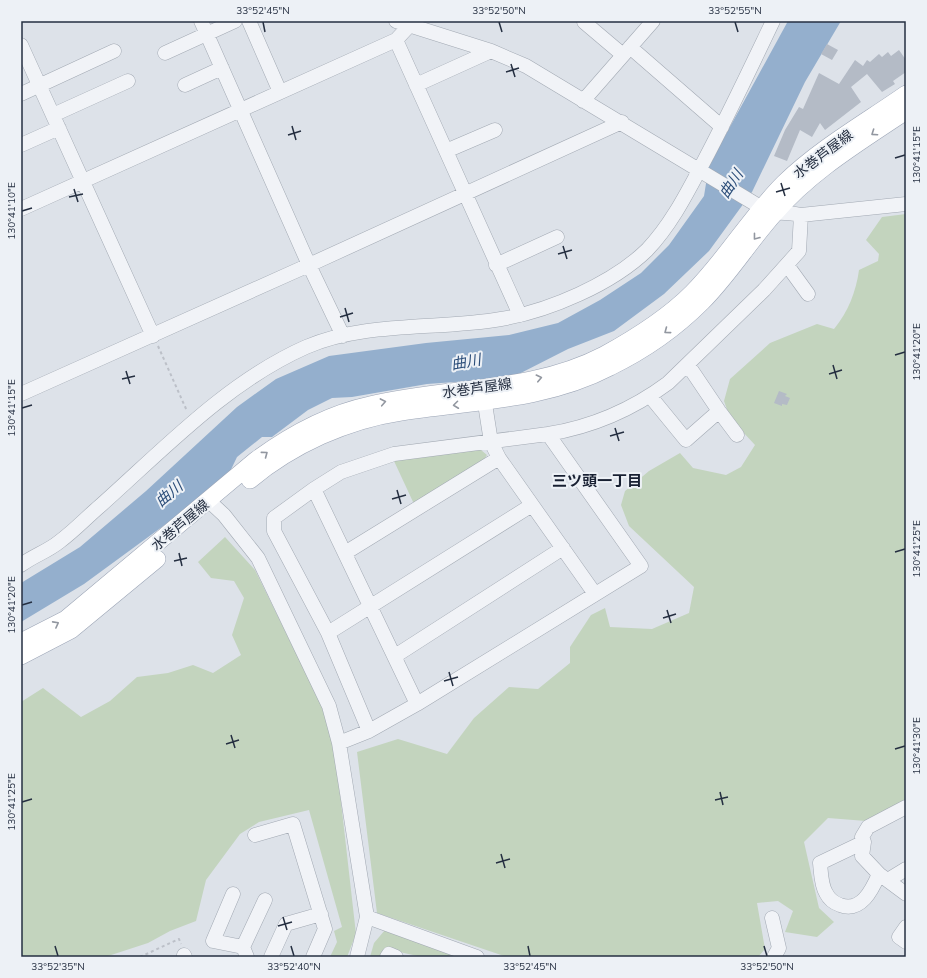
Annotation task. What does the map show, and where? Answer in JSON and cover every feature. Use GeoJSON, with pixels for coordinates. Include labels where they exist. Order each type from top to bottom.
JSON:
{"type":"FeatureCollection","features":[{"type":"Feature","properties":{"kind":"main road","name":"水巻芦屋線"},"geometry":{"type":"LineString","coordinates":[[21,656],[71,630],[106,602],[213,505],[256,460],[278,444],[308,427],[368,405],[398,399],[483,396],[569,371],[603,355],[633,338],[662,318],[692,293],[784,183],[818,155],[906,94]]}},
{"type":"Feature","properties":{"kind":"main road","name":"水巻芦屋線"},"geometry":{"type":"LineString","coordinates":[[763,208],[906,111]]}},
{"type":"Feature","properties":{"kind":"main road","name":"水巻芦屋線"},"geometry":{"type":"LineString","coordinates":[[21,642],[66,619],[213,505]]}},
{"type":"Feature","properties":{"kind":"street"},"geometry":{"type":"LineString","coordinates":[[201,21],[309,265],[343,336]]}},
{"type":"Feature","properties":{"kind":"street"},"geometry":{"type":"LineString","coordinates":[[165,53],[235,21]]}},
{"type":"Feature","properties":{"kind":"street"},"geometry":{"type":"LineString","coordinates":[[249,21],[280,92]]}},
{"type":"Feature","properties":{"kind":"street"},"geometry":{"type":"LineString","coordinates":[[583,101],[653,21]]}},
{"type":"Feature","properties":{"kind":"street"},"geometry":{"type":"LineString","coordinates":[[22,560],[58,543],[192,424],[248,378],[308,346],[343,336],[379,330],[502,319],[520,315],[546,308],[571,298],[622,269],[646,250],[662,231],[702,171],[773,21]]}},
{"type":"Feature","properties":{"kind":"street"},"geometry":{"type":"LineString","coordinates":[[584,22],[626,51],[722,127]]}},
{"type":"Feature","properties":{"kind":"street"},"geometry":{"type":"LineString","coordinates":[[21,209],[396,40],[403,24],[428,25],[526,66],[583,101],[622,122],[763,208],[801,215],[906,204]]}},
{"type":"Feature","properties":{"kind":"street"},"geometry":{"type":"LineString","coordinates":[[396,40],[496,265],[520,315]]}},
{"type":"Feature","properties":{"kind":"street"},"geometry":{"type":"LineString","coordinates":[[21,45],[153,336]]}},
{"type":"Feature","properties":{"kind":"street"},"geometry":{"type":"LineString","coordinates":[[21,94],[114,51]]}},
{"type":"Feature","properties":{"kind":"street"},"geometry":{"type":"LineString","coordinates":[[416,85],[491,51]]}},
{"type":"Feature","properties":{"kind":"street"},"geometry":{"type":"LineString","coordinates":[[185,85],[222,68]]}},
{"type":"Feature","properties":{"kind":"street"},"geometry":{"type":"LineString","coordinates":[[53,115],[128,80]]}},
{"type":"Feature","properties":{"kind":"street"},"geometry":{"type":"LineString","coordinates":[[21,394],[153,336],[622,122]]}},
{"type":"Feature","properties":{"kind":"street"},"geometry":{"type":"LineString","coordinates":[[21,145],[59,128]]}},
{"type":"Feature","properties":{"kind":"street"},"geometry":{"type":"LineString","coordinates":[[446,152],[495,130]]}},
{"type":"Feature","properties":{"kind":"street"},"geometry":{"type":"LineString","coordinates":[[369,731],[328,633],[274,531],[274,518],[314,489],[341,472],[394,454],[428,448],[491,442],[575,429],[620,411],[650,396],[688,365],[799,251],[801,215]]}},
{"type":"Feature","properties":{"kind":"street"},"geometry":{"type":"LineString","coordinates":[[496,265],[557,237]]}},
{"type":"Feature","properties":{"kind":"street"},"geometry":{"type":"LineString","coordinates":[[787,265],[808,294]]}},
{"type":"Feature","properties":{"kind":"street"},"geometry":{"type":"LineString","coordinates":[[688,365],[719,412],[737,435]]}},
{"type":"Feature","properties":{"kind":"street"},"geometry":{"type":"LineString","coordinates":[[483,396],[491,442],[499,458],[564,548],[595,594]]}},
{"type":"Feature","properties":{"kind":"street"},"geometry":{"type":"LineString","coordinates":[[650,396],[686,440],[719,412]]}},
{"type":"Feature","properties":{"kind":"street"},"geometry":{"type":"LineString","coordinates":[[339,743],[369,731],[417,704],[641,566],[548,434]]}},
{"type":"Feature","properties":{"kind":"street"},"geometry":{"type":"LineString","coordinates":[[345,553],[499,458]]}},
{"type":"Feature","properties":{"kind":"street"},"geometry":{"type":"LineString","coordinates":[[314,489],[371,605],[417,704]]}},
{"type":"Feature","properties":{"kind":"street"},"geometry":{"type":"LineString","coordinates":[[213,505],[258,558],[329,706],[339,743],[367,917],[357,957]]}},
{"type":"Feature","properties":{"kind":"street"},"geometry":{"type":"LineString","coordinates":[[328,633],[532,505]]}},
{"type":"Feature","properties":{"kind":"street"},"geometry":{"type":"LineString","coordinates":[[395,656],[564,548]]}},
{"type":"Feature","properties":{"kind":"street"},"geometry":{"type":"LineString","coordinates":[[906,807],[868,827],[862,837],[864,842],[862,856],[883,877],[906,894]]}},
{"type":"Feature","properties":{"kind":"street"},"geometry":{"type":"LineString","coordinates":[[255,835],[293,824],[325,929],[313,957]]}},
{"type":"Feature","properties":{"kind":"street"},"geometry":{"type":"LineString","coordinates":[[864,842],[820,863],[825,892],[834,902],[843,906],[855,906],[864,899],[883,877],[906,869]]}},
{"type":"Feature","properties":{"kind":"street"},"geometry":{"type":"LineString","coordinates":[[233,894],[213,941],[245,952],[265,900]]}},
{"type":"Feature","properties":{"kind":"street"},"geometry":{"type":"LineString","coordinates":[[271,957],[286,924],[320,914]]}},
{"type":"Feature","properties":{"kind":"street"},"geometry":{"type":"LineString","coordinates":[[367,917],[477,957]]}},
{"type":"Feature","properties":{"kind":"street"},"geometry":{"type":"LineString","coordinates":[[772,918],[779,948],[774,957]]}},
{"type":"Feature","properties":{"kind":"street"},"geometry":{"type":"LineString","coordinates":[[906,927],[899,937],[906,942]]}},
{"type":"Feature","properties":{"kind":"street"},"geometry":{"type":"LineString","coordinates":[[388,957],[389,954],[396,957]]}},
{"type":"Feature","properties":{"kind":"path"},"geometry":{"type":"LineString","coordinates":[[153,336],[192,424]]}},
{"type":"Feature","properties":{"kind":"path"},"geometry":{"type":"LineString","coordinates":[[140,957],[179,939],[185,956]]}},
{"type":"Feature","properties":{"kind":"green space"},"geometry":{"type":"Polygon","coordinates":[[[906,214],[906,802],[866,821],[828,818],[804,842],[819,908],[834,922],[817,937],[785,932],[793,911],[778,901],[757,903],[765,949],[758,957],[507,957],[377,913],[357,752],[398,739],[447,754],[474,718],[509,687],[538,689],[570,663],[570,647],[591,615],[605,608],[610,627],[652,629],[689,613],[694,587],[629,526],[621,505],[625,491],[649,471],[680,453],[693,468],[726,475],[741,467],[755,445],[730,418],[724,401],[730,379],[770,343],[817,324],[834,329],[851,301],[859,270],[878,261],[879,254],[866,240],[882,217],[906,214]]]}},
{"type":"Feature","properties":{"kind":"green space"},"geometry":{"type":"Polygon","coordinates":[[[481,450],[487,455],[482,462],[414,504],[394,461],[426,454],[481,450]]]}},
{"type":"Feature","properties":{"kind":"green space"},"geometry":{"type":"Polygon","coordinates":[[[225,537],[255,570],[325,712],[335,749],[356,934],[347,957],[330,957],[337,942],[334,931],[342,927],[309,810],[259,822],[240,834],[206,880],[196,921],[170,931],[148,943],[105,957],[21,957],[21,702],[43,688],[81,717],[110,701],[137,677],[168,673],[193,665],[213,673],[241,655],[232,635],[244,598],[234,581],[211,578],[198,562],[225,537]]]}},
{"type":"Feature","properties":{"kind":"green space"},"geometry":{"type":"Polygon","coordinates":[[[385,930],[459,957],[422,957],[386,949],[382,957],[370,957],[374,943],[385,930]]]}},
{"type":"Feature","properties":{"kind":"water","name":"曲川"},"geometry":{"type":"Polygon","coordinates":[[[788,21],[841,21],[805,82],[752,192],[709,251],[664,294],[614,331],[568,349],[511,378],[427,384],[352,397],[332,398],[308,410],[272,437],[262,437],[237,457],[226,480],[84,584],[21,622],[21,583],[80,547],[146,491],[237,407],[276,379],[329,356],[426,343],[509,335],[558,323],[600,300],[641,273],[669,245],[704,196],[709,165],[788,21]]]}},
{"type":"Feature","properties":{"kind":"building"},"geometry":{"type":"Polygon","coordinates":[[[827,44],[838,50],[832,60],[821,54],[827,44]]]}},
{"type":"Feature","properties":{"kind":"building"},"geometry":{"type":"Polygon","coordinates":[[[899,50],[906,60],[906,72],[893,81],[895,84],[882,92],[867,74],[851,87],[861,102],[825,130],[820,123],[812,137],[800,130],[787,161],[774,156],[785,130],[799,107],[803,109],[819,73],[839,84],[855,60],[863,66],[867,60],[870,62],[879,54],[882,57],[888,52],[891,56],[899,50]]]}},
{"type":"Feature","properties":{"kind":"building"},"geometry":{"type":"Polygon","coordinates":[[[779,391],[787,394],[785,396],[790,398],[787,405],[782,404],[782,406],[774,403],[779,391]]]}},
{"type":"Feature","properties":{"kind":"district","name":"三ツ頭一丁目"},"geometry":{"type":"Point","coordinates":[597,481]}}]}
